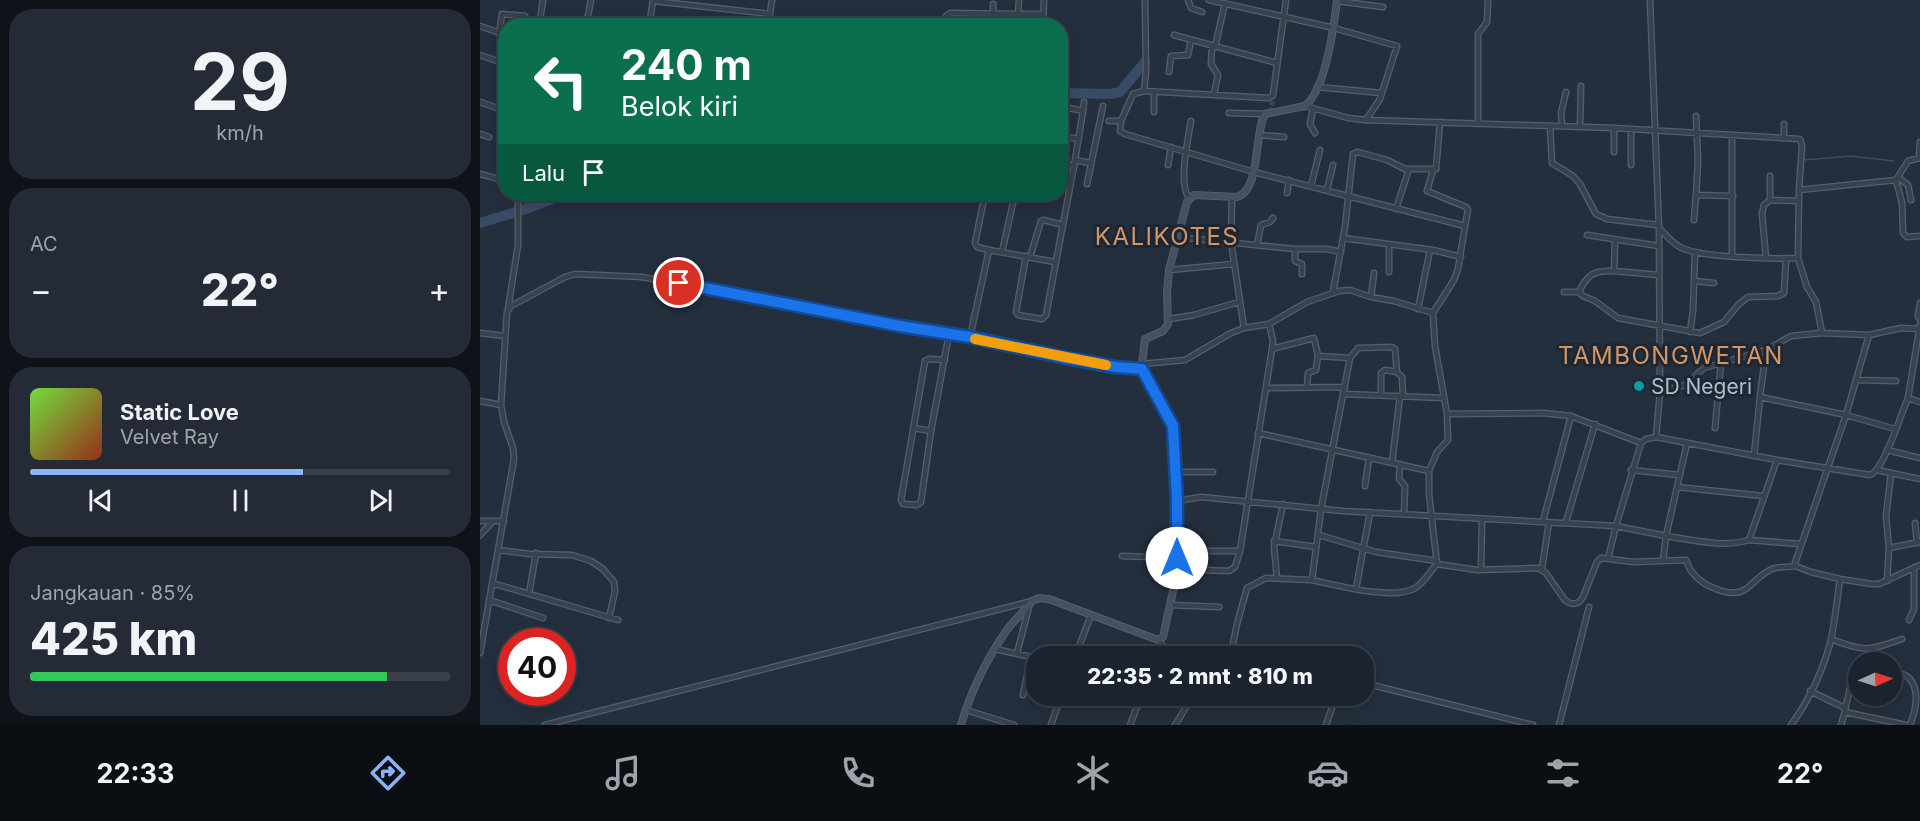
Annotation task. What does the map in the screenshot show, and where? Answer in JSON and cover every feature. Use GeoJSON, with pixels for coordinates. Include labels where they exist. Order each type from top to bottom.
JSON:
{"type":"FeatureCollection","features":[{"type":"Feature","properties":{"kind":"street"},"geometry":{"type":"LineString","coordinates":[[540,18],[543,0]]}},
{"type":"Feature","properties":{"kind":"street"},"geometry":{"type":"LineString","coordinates":[[588,18],[591,0]]}},
{"type":"Feature","properties":{"kind":"street"},"geometry":{"type":"LineString","coordinates":[[769,18],[772,0]]}},
{"type":"Feature","properties":{"kind":"street"},"geometry":{"type":"LineString","coordinates":[[1018,15],[1019,0]]}},
{"type":"Feature","properties":{"kind":"street"},"geometry":{"type":"LineString","coordinates":[[1043,18],[1044,0]]}},
{"type":"Feature","properties":{"kind":"street"},"geometry":{"type":"LineString","coordinates":[[1144,91],[1145,0]]}},
{"type":"Feature","properties":{"kind":"street"},"geometry":{"type":"LineString","coordinates":[[1188,0],[1192,9],[1202,12]]}},
{"type":"Feature","properties":{"kind":"street"},"geometry":{"type":"LineString","coordinates":[[1209,0],[1334,28],[1397,46],[1379,102],[1366,120]]}},
{"type":"Feature","properties":{"kind":"street"},"geometry":{"type":"LineString","coordinates":[[1286,0],[1272,97],[1144,91],[1133,94],[1121,121],[1119,128],[1122,132],[1254,172],[1465,226]]}},
{"type":"Feature","properties":{"kind":"street"},"geometry":{"type":"LineString","coordinates":[[1230,113],[1264,114],[1305,106],[1311,101],[1327,57],[1334,28],[1337,0],[1383,7]]}},
{"type":"Feature","properties":{"kind":"street"},"geometry":{"type":"LineString","coordinates":[[1478,124],[1478,34],[1487,22],[1488,0]]}},
{"type":"Feature","properties":{"kind":"street"},"geometry":{"type":"LineString","coordinates":[[1650,0],[1659,227],[1660,392],[1656,437]]}},
{"type":"Feature","properties":{"kind":"street"},"geometry":{"type":"LineString","coordinates":[[650,18],[653,1],[770,14]]}},
{"type":"Feature","properties":{"kind":"street"},"geometry":{"type":"LineString","coordinates":[[1214,94],[1218,75],[1211,64],[1213,46],[1225,3]]}},
{"type":"Feature","properties":{"kind":"street"},"geometry":{"type":"LineString","coordinates":[[993,4],[994,15]]}},
{"type":"Feature","properties":{"kind":"street"},"geometry":{"type":"LineString","coordinates":[[501,18],[502,14],[525,16]]}},
{"type":"Feature","properties":{"kind":"street"},"geometry":{"type":"LineString","coordinates":[[946,18],[947,14],[1043,14]]}},
{"type":"Feature","properties":{"kind":"street"},"geometry":{"type":"LineString","coordinates":[[480,26],[498,34]]}},
{"type":"Feature","properties":{"kind":"street"},"geometry":{"type":"LineString","coordinates":[[1174,35],[1277,63]]}},
{"type":"Feature","properties":{"kind":"street"},"geometry":{"type":"LineString","coordinates":[[1169,72],[1171,56],[1188,55],[1191,40]]}},
{"type":"Feature","properties":{"kind":"street"},"geometry":{"type":"LineString","coordinates":[[480,55],[498,61]]}},
{"type":"Feature","properties":{"kind":"street"},"geometry":{"type":"LineString","coordinates":[[1580,127],[1581,86]]}},
{"type":"Feature","properties":{"kind":"street"},"geometry":{"type":"LineString","coordinates":[[1317,87],[1382,93]]}},
{"type":"Feature","properties":{"kind":"street"},"geometry":{"type":"LineString","coordinates":[[1154,92],[1154,112]]}},
{"type":"Feature","properties":{"kind":"street"},"geometry":{"type":"LineString","coordinates":[[1562,126],[1561,113],[1566,92]]}},
{"type":"Feature","properties":{"kind":"street"},"geometry":{"type":"LineString","coordinates":[[480,102],[498,108]]}},
{"type":"Feature","properties":{"kind":"street"},"geometry":{"type":"LineString","coordinates":[[1068,195],[1084,102]]}},
{"type":"Feature","properties":{"kind":"street"},"geometry":{"type":"LineString","coordinates":[[1087,184],[1103,106]]}},
{"type":"Feature","properties":{"kind":"street"},"geometry":{"type":"LineString","coordinates":[[1305,106],[1348,118],[1366,120],[1614,128],[1800,139],[1802,142],[1797,201],[1798,258],[1807,287],[1816,302],[1822,333]]}},
{"type":"Feature","properties":{"kind":"street"},"geometry":{"type":"LineString","coordinates":[[1068,108],[1083,111]]}},
{"type":"Feature","properties":{"kind":"street"},"geometry":{"type":"LineString","coordinates":[[1313,109],[1310,124],[1315,133]]}},
{"type":"Feature","properties":{"kind":"street"},"geometry":{"type":"LineString","coordinates":[[1158,640],[1164,637],[1176,584],[1177,501],[1173,426],[1142,366],[1145,339],[1167,327],[1169,270],[1185,205],[1189,198],[1199,194],[1232,197],[1244,194],[1254,172],[1264,114]]}},
{"type":"Feature","properties":{"kind":"street"},"geometry":{"type":"LineString","coordinates":[[1694,220],[1698,161],[1696,116]]}},
{"type":"Feature","properties":{"kind":"street"},"geometry":{"type":"LineString","coordinates":[[1109,121],[1121,121]]}},
{"type":"Feature","properties":{"kind":"street"},"geometry":{"type":"LineString","coordinates":[[1189,198],[1185,188],[1186,151],[1191,121]]}},
{"type":"Feature","properties":{"kind":"street"},"geometry":{"type":"LineString","coordinates":[[1232,646],[1247,588],[1259,580],[1277,578],[1312,580],[1356,589],[1394,592],[1417,587],[1437,562],[1429,494],[1429,471],[1433,458],[1448,440],[1448,414],[1435,346],[1433,314],[1454,280],[1461,257],[1468,210],[1466,207],[1427,191],[1433,170],[1437,167],[1440,122]]}},
{"type":"Feature","properties":{"kind":"street"},"geometry":{"type":"LineString","coordinates":[[1784,124],[1784,138]]}},
{"type":"Feature","properties":{"kind":"street"},"geometry":{"type":"LineString","coordinates":[[1550,126],[1552,163],[1573,176],[1580,184],[1598,216],[1659,227],[1681,248],[1695,252],[1766,258],[1798,258]]}},
{"type":"Feature","properties":{"kind":"street"},"geometry":{"type":"LineString","coordinates":[[1614,128],[1614,152]]}},
{"type":"Feature","properties":{"kind":"street"},"geometry":{"type":"LineString","coordinates":[[1631,129],[1631,165]]}},
{"type":"Feature","properties":{"kind":"street"},"geometry":{"type":"LineString","coordinates":[[480,134],[489,137]]}},
{"type":"Feature","properties":{"kind":"street"},"geometry":{"type":"LineString","coordinates":[[1259,135],[1284,137]]}},
{"type":"Feature","properties":{"kind":"street"},"geometry":{"type":"LineString","coordinates":[[1732,136],[1732,256]]}},
{"type":"Feature","properties":{"kind":"street"},"geometry":{"type":"LineString","coordinates":[[1068,137],[1079,139]]}},
{"type":"Feature","properties":{"kind":"street"},"geometry":{"type":"LineString","coordinates":[[1920,142],[1920,158],[1907,163],[1898,179],[1903,233],[1907,237],[1920,236]]}},
{"type":"Feature","properties":{"kind":"street"},"geometry":{"type":"LineString","coordinates":[[1168,165],[1171,147]]}},
{"type":"Feature","properties":{"kind":"street"},"geometry":{"type":"LineString","coordinates":[[1311,186],[1320,150]]}},
{"type":"Feature","properties":{"kind":"street"},"geometry":{"type":"LineString","coordinates":[[1334,292],[1353,154],[1356,152],[1387,160],[1402,168],[1433,170]]}},
{"type":"Feature","properties":{"kind":"street"},"geometry":{"type":"LineString","coordinates":[[1075,160],[1090,163]]}},
{"type":"Feature","properties":{"kind":"street"},"geometry":{"type":"LineString","coordinates":[[1068,165],[1074,166]]}},
{"type":"Feature","properties":{"kind":"street"},"geometry":{"type":"LineString","coordinates":[[1327,190],[1333,165]]}},
{"type":"Feature","properties":{"kind":"street"},"geometry":{"type":"LineString","coordinates":[[1395,209],[1409,169]]}},
{"type":"Feature","properties":{"kind":"street"},"geometry":{"type":"LineString","coordinates":[[480,174],[498,179]]}},
{"type":"Feature","properties":{"kind":"street"},"geometry":{"type":"LineString","coordinates":[[1770,176],[1770,200]]}},
{"type":"Feature","properties":{"kind":"street"},"geometry":{"type":"LineString","coordinates":[[1799,190],[1898,179],[1908,185],[1911,200]]}},
{"type":"Feature","properties":{"kind":"street"},"geometry":{"type":"LineString","coordinates":[[1287,193],[1289,180]]}},
{"type":"Feature","properties":{"kind":"street"},"geometry":{"type":"LineString","coordinates":[[1696,195],[1733,196]]}},
{"type":"Feature","properties":{"kind":"street"},"geometry":{"type":"LineString","coordinates":[[1232,197],[1231,242],[1244,327]]}},
{"type":"Feature","properties":{"kind":"street"},"geometry":{"type":"LineString","coordinates":[[1766,258],[1762,210],[1765,203],[1770,200],[1797,201]]}},
{"type":"Feature","properties":{"kind":"street"},"geometry":{"type":"LineString","coordinates":[[480,653],[514,453],[501,405],[505,336],[518,245],[518,201]]}},
{"type":"Feature","properties":{"kind":"street"},"geometry":{"type":"LineString","coordinates":[[984,201],[975,243],[977,247],[1055,262]]}},
{"type":"Feature","properties":{"kind":"street"},"geometry":{"type":"LineString","coordinates":[[1002,252],[1013,201]]}},
{"type":"Feature","properties":{"kind":"street"},"geometry":{"type":"LineString","coordinates":[[1063,225],[1041,221],[1028,257],[1016,312],[1018,315],[1041,319],[1045,317],[1063,225],[1067,201]]}},
{"type":"Feature","properties":{"kind":"street"},"geometry":{"type":"LineString","coordinates":[[1257,245],[1261,225],[1270,222],[1273,218]]}},
{"type":"Feature","properties":{"kind":"street"},"geometry":{"type":"LineString","coordinates":[[1587,235],[1659,246]]}},
{"type":"Feature","properties":{"kind":"street"},"geometry":{"type":"LineString","coordinates":[[1177,237],[1341,252]]}},
{"type":"Feature","properties":{"kind":"street"},"geometry":{"type":"LineString","coordinates":[[1343,238],[1430,250],[1461,257]]}},
{"type":"Feature","properties":{"kind":"street"},"geometry":{"type":"LineString","coordinates":[[1614,271],[1615,241]]}},
{"type":"Feature","properties":{"kind":"street"},"geometry":{"type":"LineString","coordinates":[[1389,245],[1389,272]]}},
{"type":"Feature","properties":{"kind":"street"},"geometry":{"type":"LineString","coordinates":[[1295,249],[1295,261],[1302,264],[1302,274]]}},
{"type":"Feature","properties":{"kind":"street"},"geometry":{"type":"LineString","coordinates":[[970,337],[988,250]]}},
{"type":"Feature","properties":{"kind":"street"},"geometry":{"type":"LineString","coordinates":[[1418,309],[1430,250]]}},
{"type":"Feature","properties":{"kind":"street"},"geometry":{"type":"LineString","coordinates":[[1690,332],[1694,311],[1695,252]]}},
{"type":"Feature","properties":{"kind":"street"},"geometry":{"type":"LineString","coordinates":[[1564,292],[1579,292],[1618,318],[1700,333],[1719,326],[1748,297],[1783,295],[1786,289],[1786,259]]}},
{"type":"Feature","properties":{"kind":"street"},"geometry":{"type":"LineString","coordinates":[[1169,270],[1234,264]]}},
{"type":"Feature","properties":{"kind":"street"},"geometry":{"type":"LineString","coordinates":[[1579,292],[1586,278],[1598,272],[1659,275]]}},
{"type":"Feature","properties":{"kind":"street"},"geometry":{"type":"LineString","coordinates":[[508,309],[565,277],[583,273],[642,277],[970,337],[1116,367],[1185,360],[1244,327],[1269,324],[1297,307],[1334,292],[1350,290],[1371,297],[1401,302],[1433,314]]}},
{"type":"Feature","properties":{"kind":"street"},"geometry":{"type":"LineString","coordinates":[[1371,297],[1374,273]]}},
{"type":"Feature","properties":{"kind":"street"},"geometry":{"type":"LineString","coordinates":[[1694,281],[1714,283]]}},
{"type":"Feature","properties":{"kind":"street"},"geometry":{"type":"LineString","coordinates":[[1169,319],[1194,315],[1239,302]]}},
{"type":"Feature","properties":{"kind":"street"},"geometry":{"type":"LineString","coordinates":[[1920,303],[1920,320]]}},
{"type":"Feature","properties":{"kind":"street"},"geometry":{"type":"LineString","coordinates":[[1177,569],[1232,570],[1240,551],[1272,348],[1269,324]]}},
{"type":"Feature","properties":{"kind":"street"},"geometry":{"type":"LineString","coordinates":[[1608,559],[1631,470],[1641,443],[1646,439],[1656,437],[1777,460],[1865,475],[1872,474],[1877,470],[1887,450],[1908,398],[1920,325]]}},
{"type":"Feature","properties":{"kind":"street"},"geometry":{"type":"LineString","coordinates":[[1660,392],[1685,386],[1702,369],[1766,350],[1791,336],[1822,333],[1869,334],[1902,328],[1920,329]]}},
{"type":"Feature","properties":{"kind":"street"},"geometry":{"type":"LineString","coordinates":[[480,333],[505,336]]}},
{"type":"Feature","properties":{"kind":"street"},"geometry":{"type":"LineString","coordinates":[[945,360],[928,359],[925,361],[903,504],[917,505],[921,502],[931,431],[945,360],[950,334]]}},
{"type":"Feature","properties":{"kind":"street"},"geometry":{"type":"LineString","coordinates":[[1795,566],[1846,415],[1869,334]]}},
{"type":"Feature","properties":{"kind":"street"},"geometry":{"type":"LineString","coordinates":[[1272,348],[1314,338],[1318,356],[1316,370],[1308,373],[1307,387]]}},
{"type":"Feature","properties":{"kind":"street"},"geometry":{"type":"LineString","coordinates":[[1312,580],[1322,509],[1350,358],[1360,347],[1392,347],[1395,349],[1397,372]]}},
{"type":"Feature","properties":{"kind":"street"},"geometry":{"type":"LineString","coordinates":[[1754,456],[1766,350]]}},
{"type":"Feature","properties":{"kind":"street"},"geometry":{"type":"LineString","coordinates":[[1318,356],[1350,358]]}},
{"type":"Feature","properties":{"kind":"street"},"geometry":{"type":"LineString","coordinates":[[1715,428],[1721,362]]}},
{"type":"Feature","properties":{"kind":"street"},"geometry":{"type":"LineString","coordinates":[[1381,395],[1382,372],[1385,370],[1397,372],[1402,376],[1402,396],[1392,463]]}},
{"type":"Feature","properties":{"kind":"street"},"geometry":{"type":"LineString","coordinates":[[1856,380],[1896,381]]}},
{"type":"Feature","properties":{"kind":"street"},"geometry":{"type":"LineString","coordinates":[[1266,388],[1345,387]]}},
{"type":"Feature","properties":{"kind":"street"},"geometry":{"type":"LineString","coordinates":[[1344,394],[1444,398]]}},
{"type":"Feature","properties":{"kind":"street"},"geometry":{"type":"LineString","coordinates":[[1760,398],[1846,415],[1895,429]]}},
{"type":"Feature","properties":{"kind":"street"},"geometry":{"type":"LineString","coordinates":[[1908,398],[1920,402]]}},
{"type":"Feature","properties":{"kind":"street"},"geometry":{"type":"LineString","coordinates":[[480,401],[501,405]]}},
{"type":"Feature","properties":{"kind":"street"},"geometry":{"type":"LineString","coordinates":[[1448,414],[1543,413],[1571,416],[1641,443]]}},
{"type":"Feature","properties":{"kind":"street"},"geometry":{"type":"LineString","coordinates":[[1571,416],[1546,521],[1542,570],[1560,596],[1567,602],[1580,602],[1597,562],[1601,558],[1634,562],[1686,560],[1691,572],[1696,576],[1716,588],[1731,592],[1739,592],[1748,588],[1772,569],[1795,566],[1811,572],[1872,584],[1920,565]]}},
{"type":"Feature","properties":{"kind":"street"},"geometry":{"type":"LineString","coordinates":[[1566,522],[1595,424]]}},
{"type":"Feature","properties":{"kind":"street"},"geometry":{"type":"LineString","coordinates":[[913,428],[931,431]]}},
{"type":"Feature","properties":{"kind":"street"},"geometry":{"type":"LineString","coordinates":[[1258,434],[1429,471]]}},
{"type":"Feature","properties":{"kind":"street"},"geometry":{"type":"LineString","coordinates":[[1663,561],[1666,536],[1687,443]]}},
{"type":"Feature","properties":{"kind":"street"},"geometry":{"type":"LineString","coordinates":[[1887,450],[1920,458]]}},
{"type":"Feature","properties":{"kind":"street"},"geometry":{"type":"LineString","coordinates":[[1365,486],[1369,459]]}},
{"type":"Feature","properties":{"kind":"street"},"geometry":{"type":"LineString","coordinates":[[1749,540],[1777,460]]}},
{"type":"Feature","properties":{"kind":"street"},"geometry":{"type":"LineString","coordinates":[[1400,464],[1399,480],[1405,486],[1404,514]]}},
{"type":"Feature","properties":{"kind":"street"},"geometry":{"type":"LineString","coordinates":[[1631,470],[1679,475]]}},
{"type":"Feature","properties":{"kind":"street"},"geometry":{"type":"LineString","coordinates":[[1877,470],[1920,480]]}},
{"type":"Feature","properties":{"kind":"street"},"geometry":{"type":"LineString","coordinates":[[1175,472],[1213,472]]}},
{"type":"Feature","properties":{"kind":"street"},"geometry":{"type":"LineString","coordinates":[[1886,577],[1889,548],[1886,516],[1891,474]]}},
{"type":"Feature","properties":{"kind":"street"},"geometry":{"type":"LineString","coordinates":[[1677,487],[1763,496]]}},
{"type":"Feature","properties":{"kind":"street"},"geometry":{"type":"LineString","coordinates":[[1177,501],[1201,497],[1322,509],[1566,522],[1616,526],[1702,542],[1733,543],[1749,540],[1801,544]]}},
{"type":"Feature","properties":{"kind":"street"},"geometry":{"type":"LineString","coordinates":[[1277,578],[1274,541],[1283,504]]}},
{"type":"Feature","properties":{"kind":"street"},"geometry":{"type":"LineString","coordinates":[[1356,589],[1370,512]]}},
{"type":"Feature","properties":{"kind":"street"},"geometry":{"type":"LineString","coordinates":[[1481,570],[1482,519]]}},
{"type":"Feature","properties":{"kind":"street"},"geometry":{"type":"LineString","coordinates":[[480,521],[504,521]]}},
{"type":"Feature","properties":{"kind":"street"},"geometry":{"type":"LineString","coordinates":[[480,535],[493,521]]}},
{"type":"Feature","properties":{"kind":"street"},"geometry":{"type":"LineString","coordinates":[[1889,548],[1918,542],[1915,523]]}},
{"type":"Feature","properties":{"kind":"street"},"geometry":{"type":"LineString","coordinates":[[1319,535],[1365,549],[1481,570],[1505,567],[1542,570]]}},
{"type":"Feature","properties":{"kind":"street"},"geometry":{"type":"LineString","coordinates":[[1274,541],[1316,547]]}},
{"type":"Feature","properties":{"kind":"street"},"geometry":{"type":"LineString","coordinates":[[498,549],[582,557],[603,569],[613,579],[615,585],[609,618]]}},
{"type":"Feature","properties":{"kind":"street"},"geometry":{"type":"LineString","coordinates":[[1122,556],[1240,551]]}},
{"type":"Feature","properties":{"kind":"street"},"geometry":{"type":"LineString","coordinates":[[529,594],[536,553]]}},
{"type":"Feature","properties":{"kind":"street"},"geometry":{"type":"LineString","coordinates":[[1909,620],[1914,609],[1914,568]]}},
{"type":"Feature","properties":{"kind":"street"},"geometry":{"type":"LineString","coordinates":[[1791,725],[1810,692],[1831,639],[1838,578]]}},
{"type":"Feature","properties":{"kind":"street"},"geometry":{"type":"LineString","coordinates":[[492,583],[618,620]]}},
{"type":"Feature","properties":{"kind":"street"},"geometry":{"type":"LineString","coordinates":[[545,725],[1044,598],[1158,640],[1163,646]]}},
{"type":"Feature","properties":{"kind":"street"},"geometry":{"type":"LineString","coordinates":[[489,600],[543,618]]}},
{"type":"Feature","properties":{"kind":"street"},"geometry":{"type":"LineString","coordinates":[[962,725],[966,710],[995,649],[1009,627],[1031,603]]}},
{"type":"Feature","properties":{"kind":"street"},"geometry":{"type":"LineString","coordinates":[[1017,654],[1031,603]]}},
{"type":"Feature","properties":{"kind":"street"},"geometry":{"type":"LineString","coordinates":[[1170,605],[1219,607]]}},
{"type":"Feature","properties":{"kind":"street"},"geometry":{"type":"LineString","coordinates":[[1559,725],[1589,607]]}},
{"type":"Feature","properties":{"kind":"street"},"geometry":{"type":"LineString","coordinates":[[1079,646],[1090,615]]}},
{"type":"Feature","properties":{"kind":"street"},"geometry":{"type":"LineString","coordinates":[[1831,639],[1860,650],[1902,639]]}},
{"type":"Feature","properties":{"kind":"street"},"geometry":{"type":"LineString","coordinates":[[995,649],[1026,656]]}},
{"type":"Feature","properties":{"kind":"street"},"geometry":{"type":"LineString","coordinates":[[1810,692],[1835,703],[1845,711],[1908,725],[1919,701],[1919,692],[1912,680],[1902,674]]}},
{"type":"Feature","properties":{"kind":"street"},"geometry":{"type":"LineString","coordinates":[[1023,695],[1026,685]]}},
{"type":"Feature","properties":{"kind":"street"},"geometry":{"type":"LineString","coordinates":[[1374,685],[1533,725]]}},
{"type":"Feature","properties":{"kind":"street"},"geometry":{"type":"LineString","coordinates":[[1840,725],[1848,697]]}},
{"type":"Feature","properties":{"kind":"street"},"geometry":{"type":"LineString","coordinates":[[1051,725],[1058,706]]}},
{"type":"Feature","properties":{"kind":"street"},"geometry":{"type":"LineString","coordinates":[[1130,725],[1137,706]]}},
{"type":"Feature","properties":{"kind":"street"},"geometry":{"type":"LineString","coordinates":[[1174,725],[1186,706]]}},
{"type":"Feature","properties":{"kind":"street"},"geometry":{"type":"LineString","coordinates":[[1326,725],[1333,706]]}},
{"type":"Feature","properties":{"kind":"street"},"geometry":{"type":"LineString","coordinates":[[966,710],[1014,725]]}},
{"type":"Feature","properties":{"kind":"waterway"},"geometry":{"type":"LineString","coordinates":[[1068,93],[1120,92],[1145,62]]}},
{"type":"Feature","properties":{"kind":"waterway"},"geometry":{"type":"LineString","coordinates":[[1803,160],[1850,156],[1894,161]]}},
{"type":"Feature","properties":{"kind":"waterway"},"geometry":{"type":"LineString","coordinates":[[480,223],[546,201]]}},
{"type":"Feature","properties":{"kind":"tunnel"},"geometry":{"type":"LineString","coordinates":[[1271,112],[1273,96]]}},
{"type":"Feature","properties":{"kind":"slow traffic"},"geometry":{"type":"LineString","coordinates":[[975,339],[1106,365]]}},
{"type":"Feature","properties":{"kind":"place","name":"SD Negeri"},"geometry":{"type":"Point","coordinates":[1639,386]}},
{"type":"Feature","properties":{"kind":"district","name":"KALIKOTES"},"geometry":{"type":"Point","coordinates":[1167,236]}},
{"type":"Feature","properties":{"kind":"district","name":"TAMBONGWETAN"},"geometry":{"type":"Point","coordinates":[1671,355]}},
{"type":"Feature","properties":{"kind":"route"},"geometry":{"type":"LineString","coordinates":[[679,283],[900,326],[970,337],[1066,358],[1142,369],[1173,426],[1177,558]]}}]}
